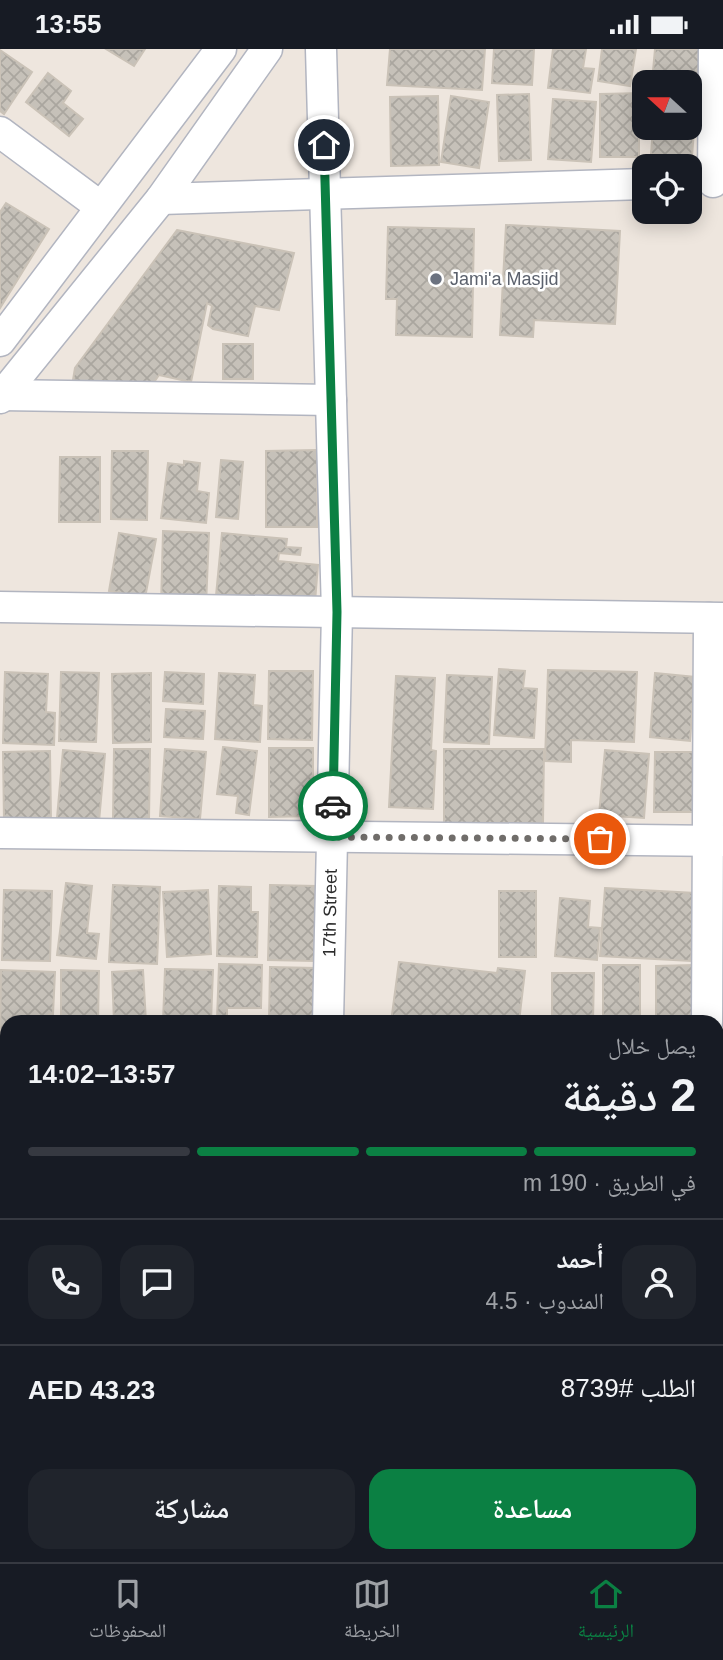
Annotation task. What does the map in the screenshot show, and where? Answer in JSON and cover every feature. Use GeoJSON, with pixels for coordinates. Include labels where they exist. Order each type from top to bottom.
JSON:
{"type":"FeatureCollection","features":[{"type":"Feature","properties":{"kind":"street"},"geometry":{"type":"LineString","coordinates":[[0,341],[221,49]]}},
{"type":"Feature","properties":{"kind":"street"},"geometry":{"type":"LineString","coordinates":[[1,396],[161,199],[267,49]]}},
{"type":"Feature","properties":{"kind":"street","name":"17th Street"},"geometry":{"type":"LineString","coordinates":[[321,49],[337,612],[328,1015]]}},
{"type":"Feature","properties":{"kind":"street"},"geometry":{"type":"LineString","coordinates":[[709,183],[713,49]]}},
{"type":"Feature","properties":{"kind":"street"},"geometry":{"type":"LineString","coordinates":[[0,132],[101,207]]}},
{"type":"Feature","properties":{"kind":"street"},"geometry":{"type":"LineString","coordinates":[[161,199],[632,184]]}},
{"type":"Feature","properties":{"kind":"street"},"geometry":{"type":"LineString","coordinates":[[1,396],[331,400]]}},
{"type":"Feature","properties":{"kind":"street"},"geometry":{"type":"LineString","coordinates":[[0,607],[716,618],[715,841],[707,1015]]}},
{"type":"Feature","properties":{"kind":"street"},"geometry":{"type":"LineString","coordinates":[[0,833],[715,841]]}},
{"type":"Feature","properties":{"kind":"building"},"geometry":{"type":"Polygon","coordinates":[[[106,49],[145,49],[134,66],[106,49]]]}},
{"type":"Feature","properties":{"kind":"building"},"geometry":{"type":"Polygon","coordinates":[[[390,49],[485,49],[482,90],[387,85],[390,49]]]}},
{"type":"Feature","properties":{"kind":"building"},"geometry":{"type":"Polygon","coordinates":[[[494,49],[534,49],[532,85],[492,83],[494,49]]]}},
{"type":"Feature","properties":{"kind":"building"},"geometry":{"type":"Polygon","coordinates":[[[553,49],[586,49],[583,68],[594,69],[590,93],[548,88],[553,49]]]}},
{"type":"Feature","properties":{"kind":"building"},"geometry":{"type":"Polygon","coordinates":[[[602,49],[636,49],[630,86],[598,81],[602,49]]]}},
{"type":"Feature","properties":{"kind":"building"},"geometry":{"type":"Polygon","coordinates":[[[655,49],[700,49],[698,70],[653,70],[655,49]]]}},
{"type":"Feature","properties":{"kind":"building"},"geometry":{"type":"Polygon","coordinates":[[[0,50],[32,72],[4,114],[0,111],[0,50]]]}},
{"type":"Feature","properties":{"kind":"building"},"geometry":{"type":"Polygon","coordinates":[[[48,73],[71,91],[63,103],[83,119],[69,136],[26,102],[48,73]]]}},
{"type":"Feature","properties":{"kind":"building"},"geometry":{"type":"Polygon","coordinates":[[[632,93],[632,140],[639,140],[639,154],[632,154],[632,157],[600,157],[600,94],[632,93]]]}},
{"type":"Feature","properties":{"kind":"building"},"geometry":{"type":"Polygon","coordinates":[[[529,94],[531,160],[499,161],[497,95],[529,94]]]}},
{"type":"Feature","properties":{"kind":"building"},"geometry":{"type":"Polygon","coordinates":[[[438,96],[439,165],[391,166],[390,97],[438,96]]]}},
{"type":"Feature","properties":{"kind":"building"},"geometry":{"type":"Polygon","coordinates":[[[451,96],[489,102],[479,168],[441,162],[451,96]]]}},
{"type":"Feature","properties":{"kind":"building"},"geometry":{"type":"Polygon","coordinates":[[[553,99],[596,102],[591,162],[548,159],[553,99]]]}},
{"type":"Feature","properties":{"kind":"building"},"geometry":{"type":"Polygon","coordinates":[[[652,140],[693,140],[692,154],[651,154],[652,140]]]}},
{"type":"Feature","properties":{"kind":"building"},"geometry":{"type":"Polygon","coordinates":[[[6,203],[49,229],[0,308],[0,212],[6,203]]]}},
{"type":"Feature","properties":{"kind":"building"},"geometry":{"type":"Polygon","coordinates":[[[506,225],[620,231],[615,324],[534,320],[533,337],[500,335],[506,225]]]}},
{"type":"Feature","properties":{"kind":"building"},"geometry":{"type":"Polygon","coordinates":[[[388,227],[474,229],[472,337],[396,335],[397,299],[386,299],[388,227]]]}},
{"type":"Feature","properties":{"kind":"building"},"geometry":{"type":"Polygon","coordinates":[[[177,230],[294,253],[279,310],[255,306],[248,336],[213,329],[208,325],[212,306],[207,303],[191,382],[159,375],[146,394],[73,380],[75,368],[177,230]]]}},
{"type":"Feature","properties":{"kind":"building"},"geometry":{"type":"Polygon","coordinates":[[[223,344],[253,344],[253,379],[223,379],[223,344]]]}},
{"type":"Feature","properties":{"kind":"building"},"geometry":{"type":"Polygon","coordinates":[[[317,450],[317,527],[266,527],[266,451],[317,450]]]}},
{"type":"Feature","properties":{"kind":"building"},"geometry":{"type":"Polygon","coordinates":[[[112,451],[148,451],[147,520],[111,519],[112,451]]]}},
{"type":"Feature","properties":{"kind":"building"},"geometry":{"type":"Polygon","coordinates":[[[60,457],[100,457],[100,522],[59,522],[60,457]]]}},
{"type":"Feature","properties":{"kind":"building"},"geometry":{"type":"Polygon","coordinates":[[[221,460],[243,462],[238,519],[216,517],[221,460]]]}},
{"type":"Feature","properties":{"kind":"building"},"geometry":{"type":"Polygon","coordinates":[[[184,461],[200,463],[197,491],[209,493],[206,523],[161,518],[168,463],[184,465],[184,461]]]}},
{"type":"Feature","properties":{"kind":"building"},"geometry":{"type":"Polygon","coordinates":[[[163,531],[209,533],[206,606],[161,605],[163,531]]]}},
{"type":"Feature","properties":{"kind":"building"},"geometry":{"type":"Polygon","coordinates":[[[119,533],[156,539],[145,598],[109,591],[119,533]]]}},
{"type":"Feature","properties":{"kind":"building"},"geometry":{"type":"Polygon","coordinates":[[[222,533],[287,539],[286,547],[301,548],[300,555],[279,553],[278,561],[318,565],[315,602],[215,606],[222,533]]]}},
{"type":"Feature","properties":{"kind":"building"},"geometry":{"type":"Polygon","coordinates":[[[499,669],[525,671],[523,688],[537,689],[534,738],[494,735],[499,669]]]}},
{"type":"Feature","properties":{"kind":"building"},"geometry":{"type":"Polygon","coordinates":[[[548,670],[637,672],[634,742],[571,740],[571,762],[545,761],[548,670]]]}},
{"type":"Feature","properties":{"kind":"building"},"geometry":{"type":"Polygon","coordinates":[[[269,671],[313,671],[312,740],[268,739],[269,671]]]}},
{"type":"Feature","properties":{"kind":"building"},"geometry":{"type":"Polygon","coordinates":[[[5,672],[48,674],[46,712],[55,713],[54,745],[3,743],[5,672]]]}},
{"type":"Feature","properties":{"kind":"building"},"geometry":{"type":"Polygon","coordinates":[[[61,672],[99,673],[96,742],[59,741],[61,672]]]}},
{"type":"Feature","properties":{"kind":"building"},"geometry":{"type":"Polygon","coordinates":[[[165,672],[204,674],[203,704],[163,701],[165,672]]]}},
{"type":"Feature","properties":{"kind":"building"},"geometry":{"type":"Polygon","coordinates":[[[151,673],[151,742],[113,743],[112,674],[151,673]]]}},
{"type":"Feature","properties":{"kind":"building"},"geometry":{"type":"Polygon","coordinates":[[[219,673],[255,675],[253,705],[262,706],[260,742],[215,739],[219,673]]]}},
{"type":"Feature","properties":{"kind":"building"},"geometry":{"type":"Polygon","coordinates":[[[655,673],[695,677],[690,741],[650,737],[655,673]]]}},
{"type":"Feature","properties":{"kind":"building"},"geometry":{"type":"Polygon","coordinates":[[[447,675],[492,677],[489,744],[444,742],[447,675]]]}},
{"type":"Feature","properties":{"kind":"building"},"geometry":{"type":"Polygon","coordinates":[[[396,676],[435,678],[431,750],[436,751],[433,809],[389,807],[396,676]]]}},
{"type":"Feature","properties":{"kind":"building"},"geometry":{"type":"Polygon","coordinates":[[[166,709],[205,711],[203,739],[164,737],[166,709]]]}},
{"type":"Feature","properties":{"kind":"building"},"geometry":{"type":"Polygon","coordinates":[[[223,747],[257,751],[249,815],[236,813],[238,796],[217,794],[223,747]]]}},
{"type":"Feature","properties":{"kind":"building"},"geometry":{"type":"Polygon","coordinates":[[[269,748],[313,748],[313,816],[269,817],[269,748]]]}},
{"type":"Feature","properties":{"kind":"building"},"geometry":{"type":"Polygon","coordinates":[[[114,749],[150,749],[149,820],[113,820],[114,749]]]}},
{"type":"Feature","properties":{"kind":"building"},"geometry":{"type":"Polygon","coordinates":[[[165,749],[206,752],[200,819],[160,816],[165,749]]]}},
{"type":"Feature","properties":{"kind":"building"},"geometry":{"type":"Polygon","coordinates":[[[444,749],[544,749],[543,823],[444,824],[444,749]]]}},
{"type":"Feature","properties":{"kind":"building"},"geometry":{"type":"Polygon","coordinates":[[[63,750],[105,754],[99,822],[57,818],[63,750]]]}},
{"type":"Feature","properties":{"kind":"building"},"geometry":{"type":"Polygon","coordinates":[[[605,750],[649,754],[644,818],[599,815],[605,750]]]}},
{"type":"Feature","properties":{"kind":"building"},"geometry":{"type":"Polygon","coordinates":[[[50,751],[51,821],[4,821],[3,752],[50,751]]]}},
{"type":"Feature","properties":{"kind":"building"},"geometry":{"type":"Polygon","coordinates":[[[655,752],[695,752],[694,812],[654,812],[655,752]]]}},
{"type":"Feature","properties":{"kind":"building"},"geometry":{"type":"Polygon","coordinates":[[[66,883],[92,886],[87,933],[99,934],[96,959],[57,955],[66,883]]]}},
{"type":"Feature","properties":{"kind":"building"},"geometry":{"type":"Polygon","coordinates":[[[113,885],[160,887],[157,964],[109,962],[113,885]]]}},
{"type":"Feature","properties":{"kind":"building"},"geometry":{"type":"Polygon","coordinates":[[[270,885],[316,886],[314,961],[268,960],[270,885]]]}},
{"type":"Feature","properties":{"kind":"building"},"geometry":{"type":"Polygon","coordinates":[[[219,886],[251,887],[251,912],[258,912],[257,957],[217,956],[219,886]]]}},
{"type":"Feature","properties":{"kind":"building"},"geometry":{"type":"Polygon","coordinates":[[[605,888],[695,893],[691,961],[600,956],[605,888]]]}},
{"type":"Feature","properties":{"kind":"building"},"geometry":{"type":"Polygon","coordinates":[[[4,890],[52,891],[50,961],[2,960],[4,890]]]}},
{"type":"Feature","properties":{"kind":"building"},"geometry":{"type":"Polygon","coordinates":[[[208,890],[211,954],[167,957],[163,892],[208,890]]]}},
{"type":"Feature","properties":{"kind":"building"},"geometry":{"type":"Polygon","coordinates":[[[499,891],[536,891],[536,957],[499,957],[499,891]]]}},
{"type":"Feature","properties":{"kind":"building"},"geometry":{"type":"Polygon","coordinates":[[[560,898],[590,901],[588,927],[600,928],[597,960],[555,956],[560,898]]]}},
{"type":"Feature","properties":{"kind":"building"},"geometry":{"type":"Polygon","coordinates":[[[399,962],[497,973],[498,968],[525,971],[520,1015],[392,1015],[399,962]]]}},
{"type":"Feature","properties":{"kind":"building"},"geometry":{"type":"Polygon","coordinates":[[[219,964],[262,965],[261,1008],[227,1008],[227,1015],[217,1015],[219,964]]]}},
{"type":"Feature","properties":{"kind":"building"},"geometry":{"type":"Polygon","coordinates":[[[603,965],[640,965],[640,1015],[603,1015],[603,965]]]}},
{"type":"Feature","properties":{"kind":"building"},"geometry":{"type":"Polygon","coordinates":[[[693,965],[693,1015],[656,1015],[656,966],[693,965]]]}},
{"type":"Feature","properties":{"kind":"building"},"geometry":{"type":"Polygon","coordinates":[[[270,967],[316,968],[315,1015],[269,1015],[270,967]]]}},
{"type":"Feature","properties":{"kind":"building"},"geometry":{"type":"Polygon","coordinates":[[[165,969],[213,970],[211,1015],[163,1015],[165,969]]]}},
{"type":"Feature","properties":{"kind":"building"},"geometry":{"type":"Polygon","coordinates":[[[1,970],[55,972],[53,1014],[0,1015],[1,970]]]}},
{"type":"Feature","properties":{"kind":"building"},"geometry":{"type":"Polygon","coordinates":[[[61,970],[99,971],[98,1015],[61,1015],[61,970]]]}},
{"type":"Feature","properties":{"kind":"building"},"geometry":{"type":"Polygon","coordinates":[[[143,970],[146,1015],[114,1015],[112,972],[143,970]]]}},
{"type":"Feature","properties":{"kind":"building"},"geometry":{"type":"Polygon","coordinates":[[[552,973],[594,973],[593,1015],[552,1015],[552,973]]]}},
{"type":"Feature","properties":{"kind":"way so far"},"geometry":{"type":"LineString","coordinates":[[333,806],[332,837],[600,839]]}},
{"type":"Feature","properties":{"kind":"place","name":"Jami'a Masjid"},"geometry":{"type":"Point","coordinates":[436,279]}},
{"type":"Feature","properties":{"kind":"route"},"geometry":{"type":"LineString","coordinates":[[324,145],[337,612],[333,806]]}}]}
